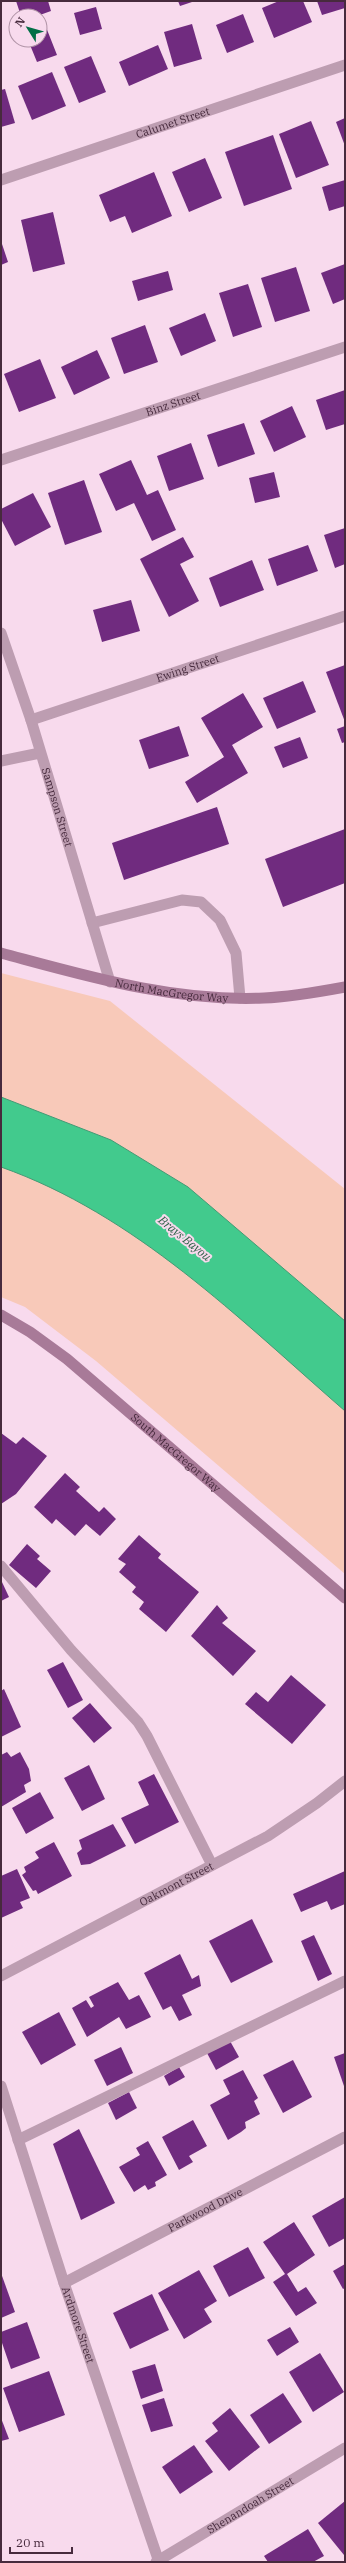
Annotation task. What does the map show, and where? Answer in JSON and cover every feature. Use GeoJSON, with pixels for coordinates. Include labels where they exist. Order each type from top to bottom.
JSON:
{"type":"FeatureCollection","features":[{"type":"Feature","properties":{"kind":"main road","name":"North MacGregor Way"},"geometry":{"type":"LineString","coordinates":[[1,953],[110,982],[183,996],[240,998],[302,994],[345,987]]}},
{"type":"Feature","properties":{"kind":"main road","name":"South MacGregor Way"},"geometry":{"type":"LineString","coordinates":[[1,1315],[30,1332],[67,1360],[345,1598]]}},
{"type":"Feature","properties":{"kind":"street","name":"Calumet Street"},"geometry":{"type":"LineString","coordinates":[[1,180],[345,64]]}},
{"type":"Feature","properties":{"kind":"street","name":"Binz Street"},"geometry":{"type":"LineString","coordinates":[[1,460],[345,347]]}},
{"type":"Feature","properties":{"kind":"street","name":"Ewing Street"},"geometry":{"type":"LineString","coordinates":[[31,720],[345,616]]}},
{"type":"Feature","properties":{"kind":"street","name":"Sampson Street"},"geometry":{"type":"LineString","coordinates":[[1,634],[31,720],[110,982]]}},
{"type":"Feature","properties":{"kind":"street"},"geometry":{"type":"LineString","coordinates":[[1,761],[40,753]]}},
{"type":"Feature","properties":{"kind":"street"},"geometry":{"type":"LineString","coordinates":[[92,922],[182,900],[201,902],[220,920],[236,953],[240,998]]}},
{"type":"Feature","properties":{"kind":"street"},"geometry":{"type":"LineString","coordinates":[[1,1566],[76,1656],[138,1722],[147,1736],[212,1865]]}},
{"type":"Feature","properties":{"kind":"street","name":"Oakmont Street"},"geometry":{"type":"LineString","coordinates":[[1,1976],[268,1836],[317,1803],[345,1781]]}},
{"type":"Feature","properties":{"kind":"street"},"geometry":{"type":"LineString","coordinates":[[18,2140],[345,1981]]}},
{"type":"Feature","properties":{"kind":"street","name":"Ardmore Street"},"geometry":{"type":"LineString","coordinates":[[1,2086],[64,2283],[158,2561]]}},
{"type":"Feature","properties":{"kind":"street","name":"Parkwood Drive"},"geometry":{"type":"LineString","coordinates":[[64,2283],[345,2137]]}},
{"type":"Feature","properties":{"kind":"street","name":"Shenandoah Street"},"geometry":{"type":"LineString","coordinates":[[158,2561],[345,2448]]}},
{"type":"Feature","properties":{"kind":"shaded area"},"geometry":{"type":"Polygon","coordinates":[[[1,973],[110,1001],[345,1189],[345,1574],[96,1361],[25,1307],[1,1297],[1,973]]]}},
{"type":"Feature","properties":{"kind":"water","name":"Brays Bayou"},"geometry":{"type":"Polygon","coordinates":[[[1,1097],[111,1140],[188,1187],[345,1321],[345,1411],[225,1306],[184,1272],[141,1241],[97,1212],[50,1187],[1,1167],[1,1097]]]}},
{"type":"Feature","properties":{"kind":"building"},"geometry":{"type":"Polygon","coordinates":[[[16,1],[48,1],[51,11],[48,12],[48,8],[18,8],[16,1]]]}},
{"type":"Feature","properties":{"kind":"building"},"geometry":{"type":"Polygon","coordinates":[[[178,1],[195,1],[180,6],[178,1]]]}},
{"type":"Feature","properties":{"kind":"building"},"geometry":{"type":"Polygon","coordinates":[[[279,1],[303,1],[312,22],[274,38],[262,8],[279,1]]]}},
{"type":"Feature","properties":{"kind":"building"},"geometry":{"type":"Polygon","coordinates":[[[317,1],[345,1],[345,8],[322,15],[317,1]]]}},
{"type":"Feature","properties":{"kind":"building"},"geometry":{"type":"Polygon","coordinates":[[[96,7],[102,29],[80,35],[74,13],[96,7]]]}},
{"type":"Feature","properties":{"kind":"building"},"geometry":{"type":"Polygon","coordinates":[[[243,14],[254,42],[227,53],[216,25],[243,14]]]}},
{"type":"Feature","properties":{"kind":"building"},"geometry":{"type":"Polygon","coordinates":[[[192,24],[202,59],[174,67],[164,32],[192,24]]]}},
{"type":"Feature","properties":{"kind":"building"},"geometry":{"type":"Polygon","coordinates":[[[48,32],[57,55],[37,62],[31,48],[48,48],[48,32]]]}},
{"type":"Feature","properties":{"kind":"building"},"geometry":{"type":"Polygon","coordinates":[[[158,45],[168,69],[129,86],[119,62],[158,45]]]}},
{"type":"Feature","properties":{"kind":"building"},"geometry":{"type":"Polygon","coordinates":[[[91,56],[106,92],[79,103],[64,67],[91,56]]]}},
{"type":"Feature","properties":{"kind":"building"},"geometry":{"type":"Polygon","coordinates":[[[52,72],[66,106],[32,120],[18,86],[52,72]]]}},
{"type":"Feature","properties":{"kind":"building"},"geometry":{"type":"Polygon","coordinates":[[[5,89],[15,123],[1,127],[1,90],[5,89]]]}},
{"type":"Feature","properties":{"kind":"building"},"geometry":{"type":"Polygon","coordinates":[[[345,118],[345,146],[336,122],[345,118]]]}},
{"type":"Feature","properties":{"kind":"building"},"geometry":{"type":"Polygon","coordinates":[[[311,121],[329,165],[296,178],[279,134],[311,121]]]}},
{"type":"Feature","properties":{"kind":"building"},"geometry":{"type":"Polygon","coordinates":[[[273,135],[292,189],[244,206],[225,152],[273,135]]]}},
{"type":"Feature","properties":{"kind":"building"},"geometry":{"type":"Polygon","coordinates":[[[205,158],[222,198],[189,212],[172,172],[205,158]]]}},
{"type":"Feature","properties":{"kind":"building"},"geometry":{"type":"Polygon","coordinates":[[[154,172],[172,216],[132,233],[125,216],[110,222],[99,195],[154,172]]]}},
{"type":"Feature","properties":{"kind":"building"},"geometry":{"type":"Polygon","coordinates":[[[345,180],[345,206],[329,211],[322,187],[345,180]]]}},
{"type":"Feature","properties":{"kind":"building"},"geometry":{"type":"Polygon","coordinates":[[[53,212],[65,264],[33,272],[21,220],[53,212]]]}},
{"type":"Feature","properties":{"kind":"building"},"geometry":{"type":"Polygon","coordinates":[[[1,241],[8,262],[1,265],[1,241]]]}},
{"type":"Feature","properties":{"kind":"building"},"geometry":{"type":"Polygon","coordinates":[[[345,264],[345,299],[333,304],[321,273],[345,264]]]}},
{"type":"Feature","properties":{"kind":"building"},"geometry":{"type":"Polygon","coordinates":[[[296,267],[310,311],[275,322],[261,278],[296,267]]]}},
{"type":"Feature","properties":{"kind":"building"},"geometry":{"type":"Polygon","coordinates":[[[168,271],[173,290],[138,301],[132,281],[168,271]]]}},
{"type":"Feature","properties":{"kind":"building"},"geometry":{"type":"Polygon","coordinates":[[[248,284],[262,327],[233,337],[219,293],[248,284]]]}},
{"type":"Feature","properties":{"kind":"building"},"geometry":{"type":"Polygon","coordinates":[[[205,313],[216,341],[181,356],[169,328],[205,313]]]}},
{"type":"Feature","properties":{"kind":"building"},"geometry":{"type":"Polygon","coordinates":[[[145,325],[158,362],[124,374],[111,338],[145,325]]]}},
{"type":"Feature","properties":{"kind":"building"},"geometry":{"type":"Polygon","coordinates":[[[97,350],[110,378],[74,395],[61,367],[97,350]]]}},
{"type":"Feature","properties":{"kind":"building"},"geometry":{"type":"Polygon","coordinates":[[[40,359],[56,398],[19,412],[4,374],[40,359]]]}},
{"type":"Feature","properties":{"kind":"building"},"geometry":{"type":"Polygon","coordinates":[[[345,390],[345,424],[326,430],[316,400],[345,390]]]}},
{"type":"Feature","properties":{"kind":"building"},"geometry":{"type":"Polygon","coordinates":[[[292,406],[306,437],[274,452],[260,421],[292,406]]]}},
{"type":"Feature","properties":{"kind":"building"},"geometry":{"type":"Polygon","coordinates":[[[244,423],[255,454],[218,467],[207,435],[244,423]]]}},
{"type":"Feature","properties":{"kind":"building"},"geometry":{"type":"Polygon","coordinates":[[[191,443],[204,479],[169,491],[157,456],[191,443]]]}},
{"type":"Feature","properties":{"kind":"building"},"geometry":{"type":"Polygon","coordinates":[[[131,460],[147,495],[158,490],[176,530],[152,541],[134,503],[116,511],[99,474],[131,460]]]}},
{"type":"Feature","properties":{"kind":"building"},"geometry":{"type":"Polygon","coordinates":[[[274,472],[280,497],[255,503],[249,478],[274,472]]]}},
{"type":"Feature","properties":{"kind":"building"},"geometry":{"type":"Polygon","coordinates":[[[84,480],[102,532],[65,545],[48,493],[84,480]]]}},
{"type":"Feature","properties":{"kind":"building"},"geometry":{"type":"Polygon","coordinates":[[[33,493],[51,527],[15,546],[1,519],[1,509],[33,493]]]}},
{"type":"Feature","properties":{"kind":"building"},"geometry":{"type":"Polygon","coordinates":[[[345,528],[345,564],[335,568],[324,535],[345,528]]]}},
{"type":"Feature","properties":{"kind":"building"},"geometry":{"type":"Polygon","coordinates":[[[183,537],[194,557],[180,564],[199,601],[169,617],[140,559],[183,537]]]}},
{"type":"Feature","properties":{"kind":"building"},"geometry":{"type":"Polygon","coordinates":[[[308,545],[318,571],[277,586],[268,559],[308,545]]]}},
{"type":"Feature","properties":{"kind":"building"},"geometry":{"type":"Polygon","coordinates":[[[252,560],[264,590],[220,607],[209,578],[252,560]]]}},
{"type":"Feature","properties":{"kind":"building"},"geometry":{"type":"Polygon","coordinates":[[[131,600],[140,631],[102,642],[93,610],[131,600]]]}},
{"type":"Feature","properties":{"kind":"building"},"geometry":{"type":"Polygon","coordinates":[[[345,665],[345,722],[326,672],[345,665]]]}},
{"type":"Feature","properties":{"kind":"building"},"geometry":{"type":"Polygon","coordinates":[[[303,681],[316,712],[277,729],[263,698],[303,681]]]}},
{"type":"Feature","properties":{"kind":"building"},"geometry":{"type":"Polygon","coordinates":[[[243,693],[263,727],[232,745],[248,773],[197,803],[185,782],[224,757],[201,718],[243,693]]]}},
{"type":"Feature","properties":{"kind":"building"},"geometry":{"type":"Polygon","coordinates":[[[179,726],[189,756],[149,769],[139,740],[179,726]]]}},
{"type":"Feature","properties":{"kind":"building"},"geometry":{"type":"Polygon","coordinates":[[[345,726],[345,742],[342,743],[337,729],[345,726]]]}},
{"type":"Feature","properties":{"kind":"building"},"geometry":{"type":"Polygon","coordinates":[[[300,737],[308,758],[283,768],[274,747],[300,737]]]}},
{"type":"Feature","properties":{"kind":"building"},"geometry":{"type":"Polygon","coordinates":[[[217,807],[229,844],[124,880],[112,843],[217,807]]]}},
{"type":"Feature","properties":{"kind":"building"},"geometry":{"type":"Polygon","coordinates":[[[345,829],[345,883],[283,907],[265,859],[345,829]]]}},
{"type":"Feature","properties":{"kind":"building"},"geometry":{"type":"Polygon","coordinates":[[[1,1433],[16,1444],[23,1437],[47,1456],[16,1494],[1,1504],[1,1433]]]}},
{"type":"Feature","properties":{"kind":"building"},"geometry":{"type":"Polygon","coordinates":[[[65,1473],[80,1487],[76,1491],[99,1512],[104,1507],[116,1519],[100,1536],[86,1524],[75,1536],[56,1519],[52,1524],[34,1507],[65,1473]]]}},
{"type":"Feature","properties":{"kind":"building"},"geometry":{"type":"Polygon","coordinates":[[[139,1535],[161,1554],[158,1558],[199,1592],[166,1632],[139,1609],[144,1602],[132,1592],[136,1587],[119,1572],[126,1564],[118,1559],[139,1535]]]}},
{"type":"Feature","properties":{"kind":"building"},"geometry":{"type":"Polygon","coordinates":[[[27,1544],[40,1556],[37,1559],[51,1571],[36,1588],[9,1565],[27,1544]]]}},
{"type":"Feature","properties":{"kind":"building"},"geometry":{"type":"Polygon","coordinates":[[[1,1580],[9,1597],[1,1601],[1,1580]]]}},
{"type":"Feature","properties":{"kind":"building"},"geometry":{"type":"Polygon","coordinates":[[[217,1605],[228,1618],[222,1623],[256,1651],[233,1676],[191,1636],[217,1605]]]}},
{"type":"Feature","properties":{"kind":"building"},"geometry":{"type":"Polygon","coordinates":[[[63,1662],[83,1700],[68,1708],[47,1670],[63,1662]]]}},
{"type":"Feature","properties":{"kind":"building"},"geometry":{"type":"Polygon","coordinates":[[[291,1675],[326,1705],[292,1744],[245,1704],[256,1692],[268,1702],[291,1675]]]}},
{"type":"Feature","properties":{"kind":"building"},"geometry":{"type":"Polygon","coordinates":[[[4,1689],[21,1727],[1,1737],[1,1691],[4,1689]]]}},
{"type":"Feature","properties":{"kind":"building"},"geometry":{"type":"Polygon","coordinates":[[[90,1703],[112,1728],[94,1743],[72,1718],[90,1703]]]}},
{"type":"Feature","properties":{"kind":"building"},"geometry":{"type":"Polygon","coordinates":[[[7,1752],[11,1757],[20,1752],[29,1769],[31,1781],[24,1785],[26,1792],[1,1807],[1,1755],[7,1752]]]}},
{"type":"Feature","properties":{"kind":"building"},"geometry":{"type":"Polygon","coordinates":[[[89,1765],[105,1799],[82,1811],[64,1778],[89,1765]]]}},
{"type":"Feature","properties":{"kind":"building"},"geometry":{"type":"Polygon","coordinates":[[[154,1774],[179,1822],[135,1844],[121,1818],[149,1805],[138,1782],[154,1774]]]}},
{"type":"Feature","properties":{"kind":"building"},"geometry":{"type":"Polygon","coordinates":[[[40,1792],[54,1818],[26,1834],[12,1808],[40,1792]]]}},
{"type":"Feature","properties":{"kind":"building"},"geometry":{"type":"Polygon","coordinates":[[[113,1824],[126,1846],[90,1864],[81,1865],[77,1853],[82,1849],[79,1840],[113,1824]]]}},
{"type":"Feature","properties":{"kind":"building"},"geometry":{"type":"Polygon","coordinates":[[[54,1842],[72,1876],[38,1894],[36,1890],[33,1891],[22,1875],[26,1872],[24,1867],[39,1858],[35,1852],[54,1842]]]}},
{"type":"Feature","properties":{"kind":"building"},"geometry":{"type":"Polygon","coordinates":[[[17,1869],[30,1898],[20,1902],[23,1908],[1,1918],[1,1876],[17,1869]]]}},
{"type":"Feature","properties":{"kind":"building"},"geometry":{"type":"Polygon","coordinates":[[[345,1871],[345,1904],[331,1910],[327,1901],[301,1912],[293,1894],[345,1871]]]}},
{"type":"Feature","properties":{"kind":"building"},"geometry":{"type":"Polygon","coordinates":[[[252,1919],[273,1962],[231,1983],[209,1941],[252,1919]]]}},
{"type":"Feature","properties":{"kind":"building"},"geometry":{"type":"Polygon","coordinates":[[[314,1935],[332,1974],[318,1981],[301,1941],[314,1935]]]}},
{"type":"Feature","properties":{"kind":"building"},"geometry":{"type":"Polygon","coordinates":[[[180,1954],[192,1979],[199,1975],[201,1986],[182,1995],[192,2015],[179,2021],[171,2006],[163,2010],[144,1973],[180,1954]]]}},
{"type":"Feature","properties":{"kind":"building"},"geometry":{"type":"Polygon","coordinates":[[[118,1982],[129,2000],[139,1995],[151,2017],[126,2029],[119,2017],[87,2037],[72,2008],[86,2000],[91,2008],[94,2006],[89,1997],[118,1982]]]}},
{"type":"Feature","properties":{"kind":"building"},"geometry":{"type":"Polygon","coordinates":[[[59,2012],[76,2045],[41,2065],[22,2032],[59,2012]]]}},
{"type":"Feature","properties":{"kind":"building"},"geometry":{"type":"Polygon","coordinates":[[[230,2041],[239,2057],[216,2070],[207,2053],[230,2041]]]}},
{"type":"Feature","properties":{"kind":"building"},"geometry":{"type":"Polygon","coordinates":[[[121,2047],[133,2073],[107,2086],[94,2060],[121,2047]]]}},
{"type":"Feature","properties":{"kind":"building"},"geometry":{"type":"Polygon","coordinates":[[[345,2053],[345,2089],[334,2057],[345,2053]]]}},
{"type":"Feature","properties":{"kind":"building"},"geometry":{"type":"Polygon","coordinates":[[[293,2060],[312,2097],[283,2113],[263,2075],[293,2060]]]}},
{"type":"Feature","properties":{"kind":"building"},"geometry":{"type":"Polygon","coordinates":[[[179,2067],[185,2077],[169,2086],[164,2076],[179,2067]]]}},
{"type":"Feature","properties":{"kind":"building"},"geometry":{"type":"Polygon","coordinates":[[[243,2070],[258,2098],[254,2101],[260,2114],[245,2122],[246,2128],[228,2140],[210,2105],[230,2094],[223,2080],[243,2070]]]}},
{"type":"Feature","properties":{"kind":"building"},"geometry":{"type":"Polygon","coordinates":[[[129,2092],[137,2108],[116,2120],[108,2103],[129,2092]]]}},
{"type":"Feature","properties":{"kind":"building"},"geometry":{"type":"Polygon","coordinates":[[[193,2120],[207,2146],[189,2156],[193,2162],[179,2170],[162,2137],[193,2120]]]}},
{"type":"Feature","properties":{"kind":"building"},"geometry":{"type":"Polygon","coordinates":[[[79,2129],[115,2203],[81,2220],[53,2144],[79,2129]]]}},
{"type":"Feature","properties":{"kind":"building"},"geometry":{"type":"Polygon","coordinates":[[[148,2141],[167,2175],[155,2182],[156,2186],[148,2190],[145,2185],[134,2192],[119,2167],[140,2155],[136,2148],[148,2141]]]}},
{"type":"Feature","properties":{"kind":"building"},"geometry":{"type":"Polygon","coordinates":[[[345,2197],[345,2238],[329,2247],[312,2216],[345,2197]]]}},
{"type":"Feature","properties":{"kind":"building"},"geometry":{"type":"Polygon","coordinates":[[[294,2222],[315,2255],[287,2274],[298,2292],[306,2287],[317,2303],[296,2316],[273,2282],[285,2274],[263,2242],[294,2222]]]}},
{"type":"Feature","properties":{"kind":"building"},"geometry":{"type":"Polygon","coordinates":[[[248,2247],[265,2278],[229,2297],[213,2266],[248,2247]]]}},
{"type":"Feature","properties":{"kind":"building"},"geometry":{"type":"Polygon","coordinates":[[[345,2264],[345,2288],[343,2289],[333,2271],[345,2264]]]}},
{"type":"Feature","properties":{"kind":"building"},"geometry":{"type":"Polygon","coordinates":[[[199,2270],[217,2301],[204,2309],[212,2322],[184,2339],[158,2293],[199,2270]]]}},
{"type":"Feature","properties":{"kind":"building"},"geometry":{"type":"Polygon","coordinates":[[[1,2273],[15,2312],[1,2318],[1,2273]]]}},
{"type":"Feature","properties":{"kind":"building"},"geometry":{"type":"Polygon","coordinates":[[[152,2294],[169,2330],[130,2349],[113,2313],[152,2294]]]}},
{"type":"Feature","properties":{"kind":"building"},"geometry":{"type":"Polygon","coordinates":[[[27,2322],[40,2358],[11,2369],[1,2340],[1,2332],[27,2322]]]}},
{"type":"Feature","properties":{"kind":"building"},"geometry":{"type":"Polygon","coordinates":[[[290,2327],[299,2342],[277,2356],[267,2340],[290,2327]]]}},
{"type":"Feature","properties":{"kind":"building"},"geometry":{"type":"Polygon","coordinates":[[[320,2353],[344,2392],[313,2412],[289,2372],[320,2353]]]}},
{"type":"Feature","properties":{"kind":"building"},"geometry":{"type":"Polygon","coordinates":[[[155,2364],[163,2391],[141,2399],[132,2371],[155,2364]]]}},
{"type":"Feature","properties":{"kind":"building"},"geometry":{"type":"Polygon","coordinates":[[[49,2371],[65,2415],[19,2432],[3,2388],[49,2371]]]}},
{"type":"Feature","properties":{"kind":"building"},"geometry":{"type":"Polygon","coordinates":[[[283,2393],[302,2422],[269,2444],[250,2415],[283,2393]]]}},
{"type":"Feature","properties":{"kind":"building"},"geometry":{"type":"Polygon","coordinates":[[[164,2398],[173,2426],[151,2432],[142,2405],[164,2398]]]}},
{"type":"Feature","properties":{"kind":"building"},"geometry":{"type":"Polygon","coordinates":[[[230,2408],[260,2447],[229,2471],[205,2441],[218,2431],[212,2423],[230,2408]]]}},
{"type":"Feature","properties":{"kind":"building"},"geometry":{"type":"Polygon","coordinates":[[[1,2418],[9,2439],[1,2441],[1,2418]]]}},
{"type":"Feature","properties":{"kind":"building"},"geometry":{"type":"Polygon","coordinates":[[[194,2445],[213,2472],[180,2494],[162,2467],[194,2445]]]}},
{"type":"Feature","properties":{"kind":"building"},"geometry":{"type":"Polygon","coordinates":[[[345,2501],[345,2554],[344,2555],[318,2523],[345,2501]]]}},
{"type":"Feature","properties":{"kind":"building"},"geometry":{"type":"Polygon","coordinates":[[[308,2529],[324,2556],[313,2562],[268,2562],[264,2556],[308,2529]]]}}]}
